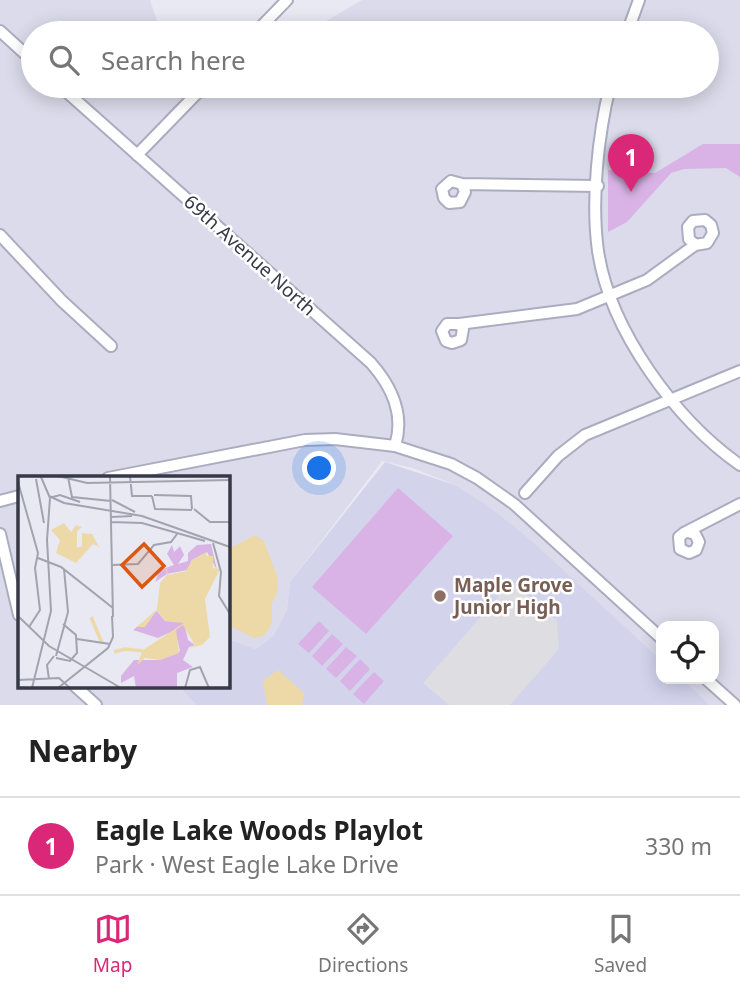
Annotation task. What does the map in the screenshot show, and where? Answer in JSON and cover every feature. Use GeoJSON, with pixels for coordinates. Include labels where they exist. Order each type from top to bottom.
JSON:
{"type":"FeatureCollection","features":[{"type":"Feature","properties":{"kind":"street"},"geometry":{"type":"LineString","coordinates":[[267,21],[287,0]]}},
{"type":"Feature","properties":{"kind":"street"},"geometry":{"type":"LineString","coordinates":[[631,21],[639,0]]}},
{"type":"Feature","properties":{"kind":"street"},"geometry":{"type":"LineString","coordinates":[[0,31],[21,50]]}},
{"type":"Feature","properties":{"kind":"street","name":"69th Avenue North"},"geometry":{"type":"LineString","coordinates":[[73,98],[371,363],[393,395],[399,426],[395,446]]}},
{"type":"Feature","properties":{"kind":"street"},"geometry":{"type":"LineString","coordinates":[[136,155],[192,98]]}},
{"type":"Feature","properties":{"kind":"street"},"geometry":{"type":"LineString","coordinates":[[608,98],[600,136],[598,250],[612,296],[630,338],[671,400],[694,428],[740,465]]}},
{"type":"Feature","properties":{"kind":"street"},"geometry":{"type":"LineString","coordinates":[[461,184],[598,186]]}},
{"type":"Feature","properties":{"kind":"street"},"geometry":{"type":"LineString","coordinates":[[0,234],[62,301],[111,346]]}},
{"type":"Feature","properties":{"kind":"street"},"geometry":{"type":"LineString","coordinates":[[460,324],[578,309],[647,280],[695,245]]}},
{"type":"Feature","properties":{"kind":"street"},"geometry":{"type":"LineString","coordinates":[[525,493],[575,441],[740,371]]}},
{"type":"Feature","properties":{"kind":"street"},"geometry":{"type":"LineString","coordinates":[[118,476],[305,440],[345,440],[395,446],[451,464],[502,494],[656,633]]}},
{"type":"Feature","properties":{"kind":"street"},"geometry":{"type":"LineString","coordinates":[[0,501],[18,496]]}},
{"type":"Feature","properties":{"kind":"street"},"geometry":{"type":"LineString","coordinates":[[688,532],[740,504]]}},
{"type":"Feature","properties":{"kind":"street"},"geometry":{"type":"LineString","coordinates":[[0,534],[18,611]]}},
{"type":"Feature","properties":{"kind":"street"},"geometry":{"type":"LineString","coordinates":[[712,684],[735,705]]}},
{"type":"Feature","properties":{"kind":"street"},"geometry":{"type":"LineString","coordinates":[[82,688],[96,705]]}},
{"type":"Feature","properties":{"kind":"shaded area"},"geometry":{"type":"Polygon","coordinates":[[[0,0],[150,0],[157,21],[21,21],[21,98],[719,98],[719,21],[326,21],[362,0],[740,0],[740,705],[710,705],[687,684],[719,684],[719,621],[656,621],[656,656],[491,508],[455,485],[413,468],[382,461],[290,582],[287,609],[274,635],[256,649],[229,639],[229,476],[18,476],[18,688],[180,688],[197,705],[0,705],[0,0]]]}},
{"type":"Feature","properties":{"kind":"shaded area"},"geometry":{"type":"Polygon","coordinates":[[[703,144],[740,144],[740,177],[726,168],[684,169],[671,173],[627,222],[608,232],[608,170],[655,173],[703,144]]]}},
{"type":"Feature","properties":{"kind":"shaded area","name":"Maple Grove Junior High"},"geometry":{"type":"Polygon","coordinates":[[[385,462],[455,485],[487,505],[527,537],[656,655],[656,684],[687,684],[710,705],[197,705],[180,688],[229,688],[229,639],[256,649],[274,635],[287,609],[290,582],[385,462]]]}},
{"type":"Feature","properties":{"kind":"shaded area"},"geometry":{"type":"Polygon","coordinates":[[[398,488],[453,536],[366,634],[312,587],[398,488]]]}},
{"type":"Feature","properties":{"kind":"shaded area"},"geometry":{"type":"Polygon","coordinates":[[[255,535],[264,541],[277,576],[278,591],[272,603],[272,623],[264,636],[254,638],[229,626],[229,548],[255,535]]]}},
{"type":"Feature","properties":{"kind":"shaded area"},"geometry":{"type":"Polygon","coordinates":[[[511,582],[557,621],[559,649],[510,705],[449,705],[423,683],[511,582]]]}},
{"type":"Feature","properties":{"kind":"shaded area"},"geometry":{"type":"Polygon","coordinates":[[[319,621],[329,631],[309,653],[298,644],[319,621]]]}},
{"type":"Feature","properties":{"kind":"shaded area"},"geometry":{"type":"Polygon","coordinates":[[[332,634],[343,644],[322,666],[312,656],[332,634]]]}},
{"type":"Feature","properties":{"kind":"shaded area"},"geometry":{"type":"Polygon","coordinates":[[[346,647],[357,656],[336,678],[326,669],[346,647]]]}},
{"type":"Feature","properties":{"kind":"shaded area"},"geometry":{"type":"Polygon","coordinates":[[[360,659],[370,669],[350,691],[340,681],[360,659]]]}},
{"type":"Feature","properties":{"kind":"shaded area"},"geometry":{"type":"Polygon","coordinates":[[[278,670],[304,693],[302,705],[267,705],[263,681],[278,670]]]}},
{"type":"Feature","properties":{"kind":"shaded area"},"geometry":{"type":"Polygon","coordinates":[[[374,672],[384,681],[364,704],[353,694],[374,672]]]}},
{"type":"Feature","properties":{"kind":"place","name":"Eagle Lake Woods Playlot"},"geometry":{"type":"Point","coordinates":[631,192]}},
{"type":"Feature","properties":{"kind":"place","name":"Maple Grove Junior High"},"geometry":{"type":"Point","coordinates":[440,596]}}]}
